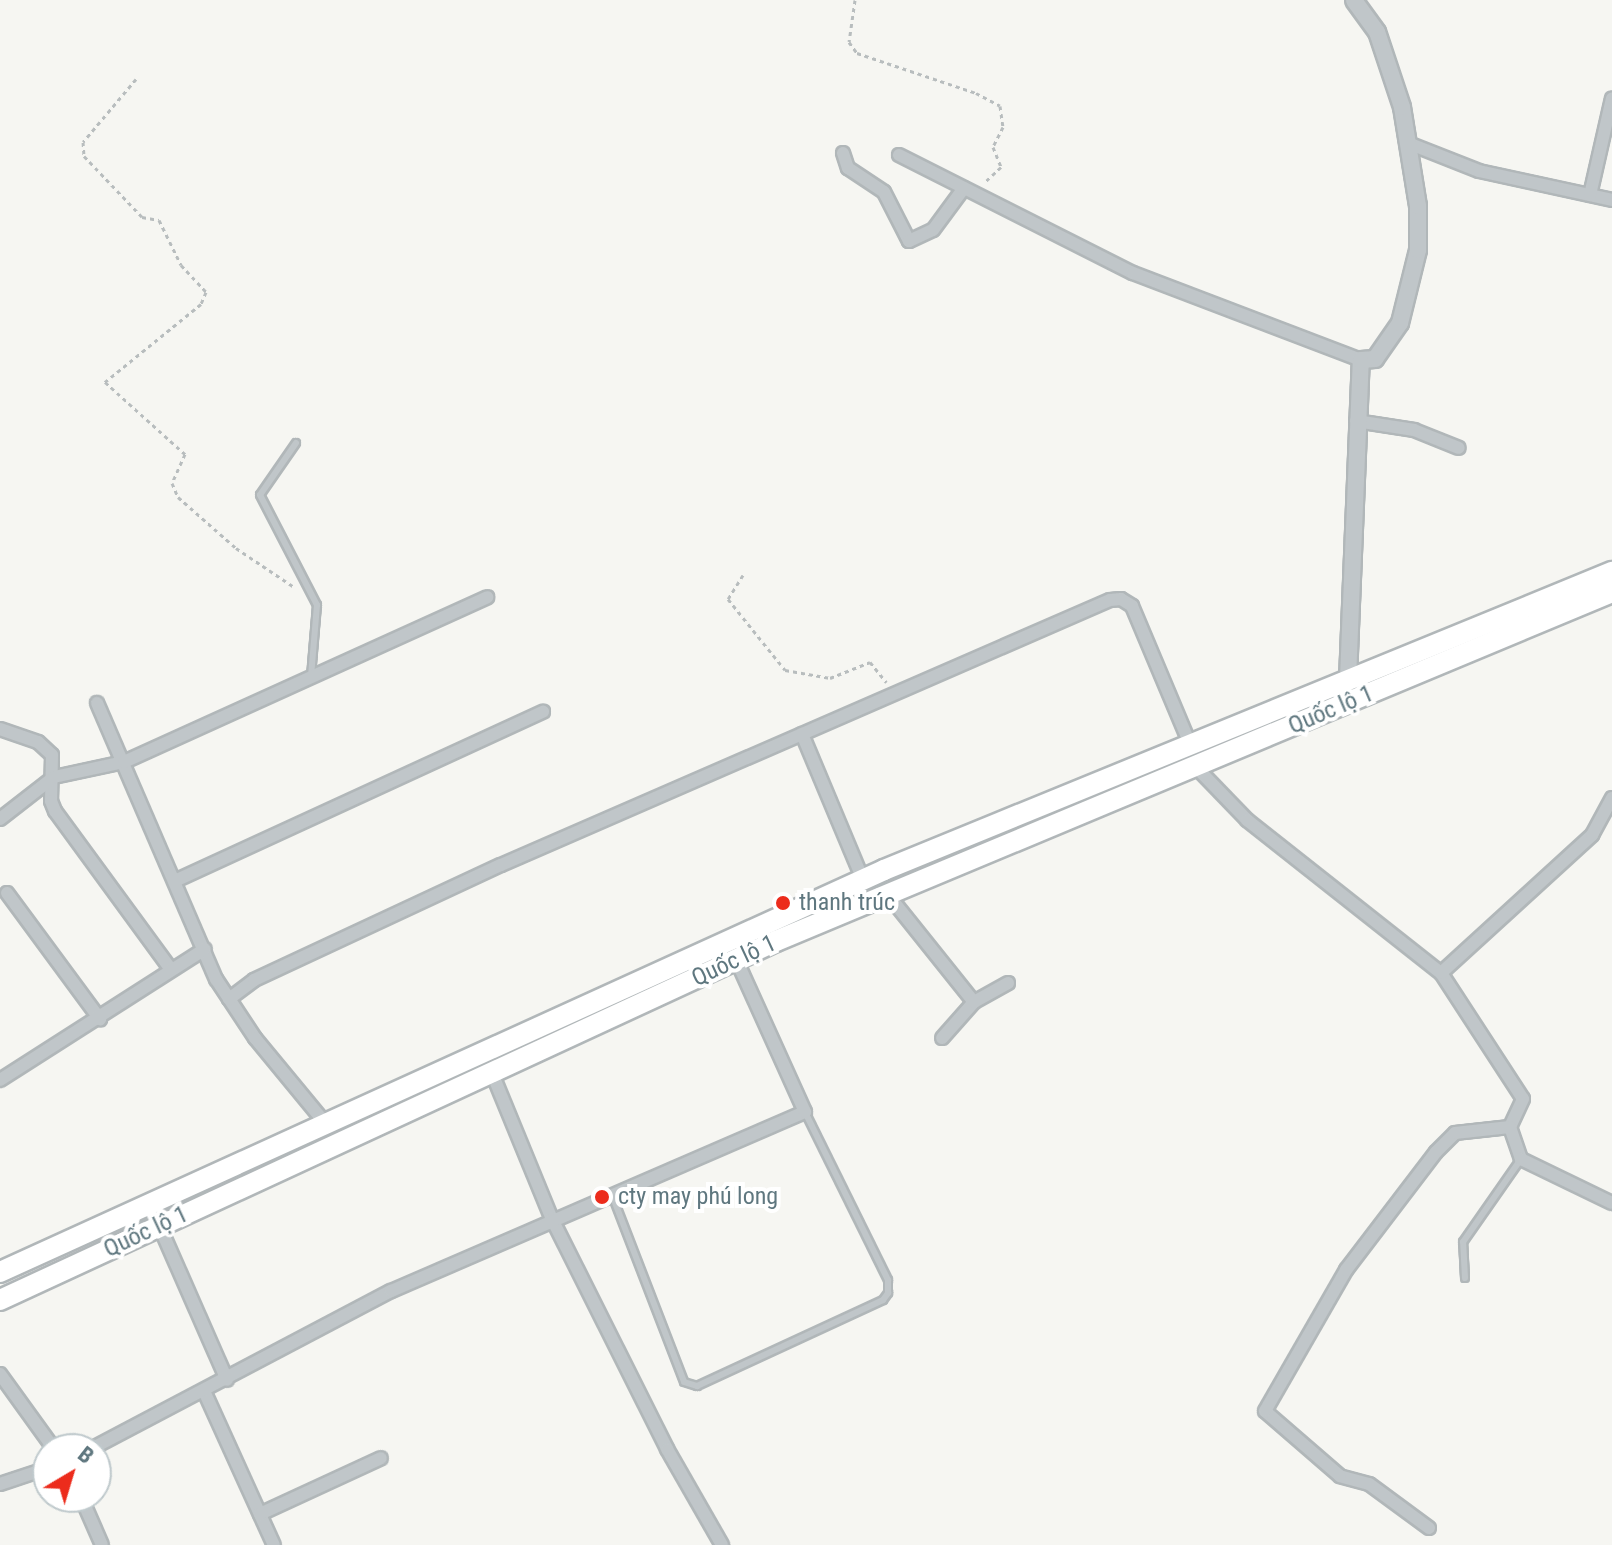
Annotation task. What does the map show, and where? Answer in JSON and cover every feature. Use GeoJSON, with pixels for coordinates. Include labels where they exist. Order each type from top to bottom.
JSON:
{"type":"FeatureCollection","features":[{"type":"Feature","properties":{"kind":"highway","name":"Quốc lộ 1"},"geometry":{"type":"LineString","coordinates":[[0,1300],[736,959],[889,896],[1348,679],[1612,572]]}},
{"type":"Feature","properties":{"kind":"highway","name":"Quốc lộ 1"},"geometry":{"type":"LineString","coordinates":[[0,1272],[863,880],[1612,592]]}},
{"type":"Feature","properties":{"kind":"highway"},"geometry":{"type":"LineString","coordinates":[[37,1255],[49,1277]]}},
{"type":"Feature","properties":{"kind":"street"},"geometry":{"type":"LineString","coordinates":[[899,155],[1133,273],[1361,360],[1375,359],[1400,323],[1413,278],[1418,206],[1408,143],[1388,58],[1354,0]]}},
{"type":"Feature","properties":{"kind":"street"},"geometry":{"type":"LineString","coordinates":[[1590,195],[1612,98]]}},
{"type":"Feature","properties":{"kind":"street"},"geometry":{"type":"LineString","coordinates":[[1408,143],[1479,171],[1612,200]]}},
{"type":"Feature","properties":{"kind":"street"},"geometry":{"type":"LineString","coordinates":[[843,153],[848,168],[884,192],[909,241],[933,230],[964,188]]}},
{"type":"Feature","properties":{"kind":"street"},"geometry":{"type":"LineString","coordinates":[[1348,679],[1356,421],[1361,360]]}},
{"type":"Feature","properties":{"kind":"street"},"geometry":{"type":"LineString","coordinates":[[1356,421],[1414,430],[1459,448]]}},
{"type":"Feature","properties":{"kind":"street"},"geometry":{"type":"LineString","coordinates":[[0,819],[54,777],[124,762],[487,597]]}},
{"type":"Feature","properties":{"kind":"street"},"geometry":{"type":"LineString","coordinates":[[229,999],[254,980],[321,948],[802,734],[1121,599],[1132,606],[1192,754],[1247,820],[1441,973],[1523,1099],[1510,1127],[1521,1159],[1612,1203]]}},
{"type":"Feature","properties":{"kind":"street"},"geometry":{"type":"LineString","coordinates":[[97,703],[229,999],[325,1123]]}},
{"type":"Feature","properties":{"kind":"street"},"geometry":{"type":"LineString","coordinates":[[177,880],[543,712]]}},
{"type":"Feature","properties":{"kind":"street"},"geometry":{"type":"LineString","coordinates":[[0,729],[46,747],[54,777],[50,790],[55,811],[170,968]]}},
{"type":"Feature","properties":{"kind":"street"},"geometry":{"type":"LineString","coordinates":[[802,734],[863,880]]}},
{"type":"Feature","properties":{"kind":"street"},"geometry":{"type":"LineString","coordinates":[[1441,973],[1592,835],[1612,798]]}},
{"type":"Feature","properties":{"kind":"street"},"geometry":{"type":"LineString","coordinates":[[7,893],[100,1019]]}},
{"type":"Feature","properties":{"kind":"street"},"geometry":{"type":"LineString","coordinates":[[889,896],[974,1002]]}},
{"type":"Feature","properties":{"kind":"street"},"geometry":{"type":"LineString","coordinates":[[0,1080],[100,1019],[170,968],[205,949]]}},
{"type":"Feature","properties":{"kind":"street"},"geometry":{"type":"LineString","coordinates":[[112,1438],[391,1291],[805,1112],[736,959]]}},
{"type":"Feature","properties":{"kind":"street"},"geometry":{"type":"LineString","coordinates":[[942,1038],[974,1002],[1008,983]]}},
{"type":"Feature","properties":{"kind":"street"},"geometry":{"type":"LineString","coordinates":[[492,1073],[552,1219],[667,1449],[722,1545]]}},
{"type":"Feature","properties":{"kind":"street"},"geometry":{"type":"LineString","coordinates":[[1429,1528],[1369,1484],[1340,1476],[1265,1411],[1346,1270],[1427,1162],[1455,1133],[1510,1127]]}},
{"type":"Feature","properties":{"kind":"street"},"geometry":{"type":"LineString","coordinates":[[159,1225],[227,1380]]}},
{"type":"Feature","properties":{"kind":"street"},"geometry":{"type":"LineString","coordinates":[[0,1374],[42,1433]]}},
{"type":"Feature","properties":{"kind":"street"},"geometry":{"type":"LineString","coordinates":[[204,1391],[274,1545]]}},
{"type":"Feature","properties":{"kind":"street"},"geometry":{"type":"LineString","coordinates":[[260,1514],[381,1458]]}},
{"type":"Feature","properties":{"kind":"street"},"geometry":{"type":"LineString","coordinates":[[0,1484],[32,1473]]}},
{"type":"Feature","properties":{"kind":"street"},"geometry":{"type":"LineString","coordinates":[[88,1513],[102,1545]]}},
{"type":"Feature","properties":{"kind":"lane"},"geometry":{"type":"LineString","coordinates":[[296,443],[260,495],[317,605],[311,677]]}},
{"type":"Feature","properties":{"kind":"lane"},"geometry":{"type":"LineString","coordinates":[[612,1195],[684,1382],[697,1386],[883,1300],[888,1293],[888,1280],[805,1112]]}},
{"type":"Feature","properties":{"kind":"lane"},"geometry":{"type":"LineString","coordinates":[[1465,1278],[1463,1242],[1521,1159]]}},
{"type":"Feature","properties":{"kind":"path"},"geometry":{"type":"LineString","coordinates":[[855,0],[849,42],[857,53],[976,93],[1000,106],[1003,127],[993,147],[1001,167],[984,183],[983,197]]}},
{"type":"Feature","properties":{"kind":"path"},"geometry":{"type":"LineString","coordinates":[[136,79],[83,142],[84,156],[142,217],[159,220],[185,271],[206,292],[201,304],[105,382],[185,454],[172,483],[178,497],[273,577],[312,596]]}},
{"type":"Feature","properties":{"kind":"path"},"geometry":{"type":"LineString","coordinates":[[743,575],[728,599],[785,670],[830,678],[870,662],[895,695]]}},
{"type":"Feature","properties":{"kind":"place","name":"thanh trúc"},"geometry":{"type":"Point","coordinates":[783,903]}},
{"type":"Feature","properties":{"kind":"place","name":"cty may phú long"},"geometry":{"type":"Point","coordinates":[602,1197]}}]}
